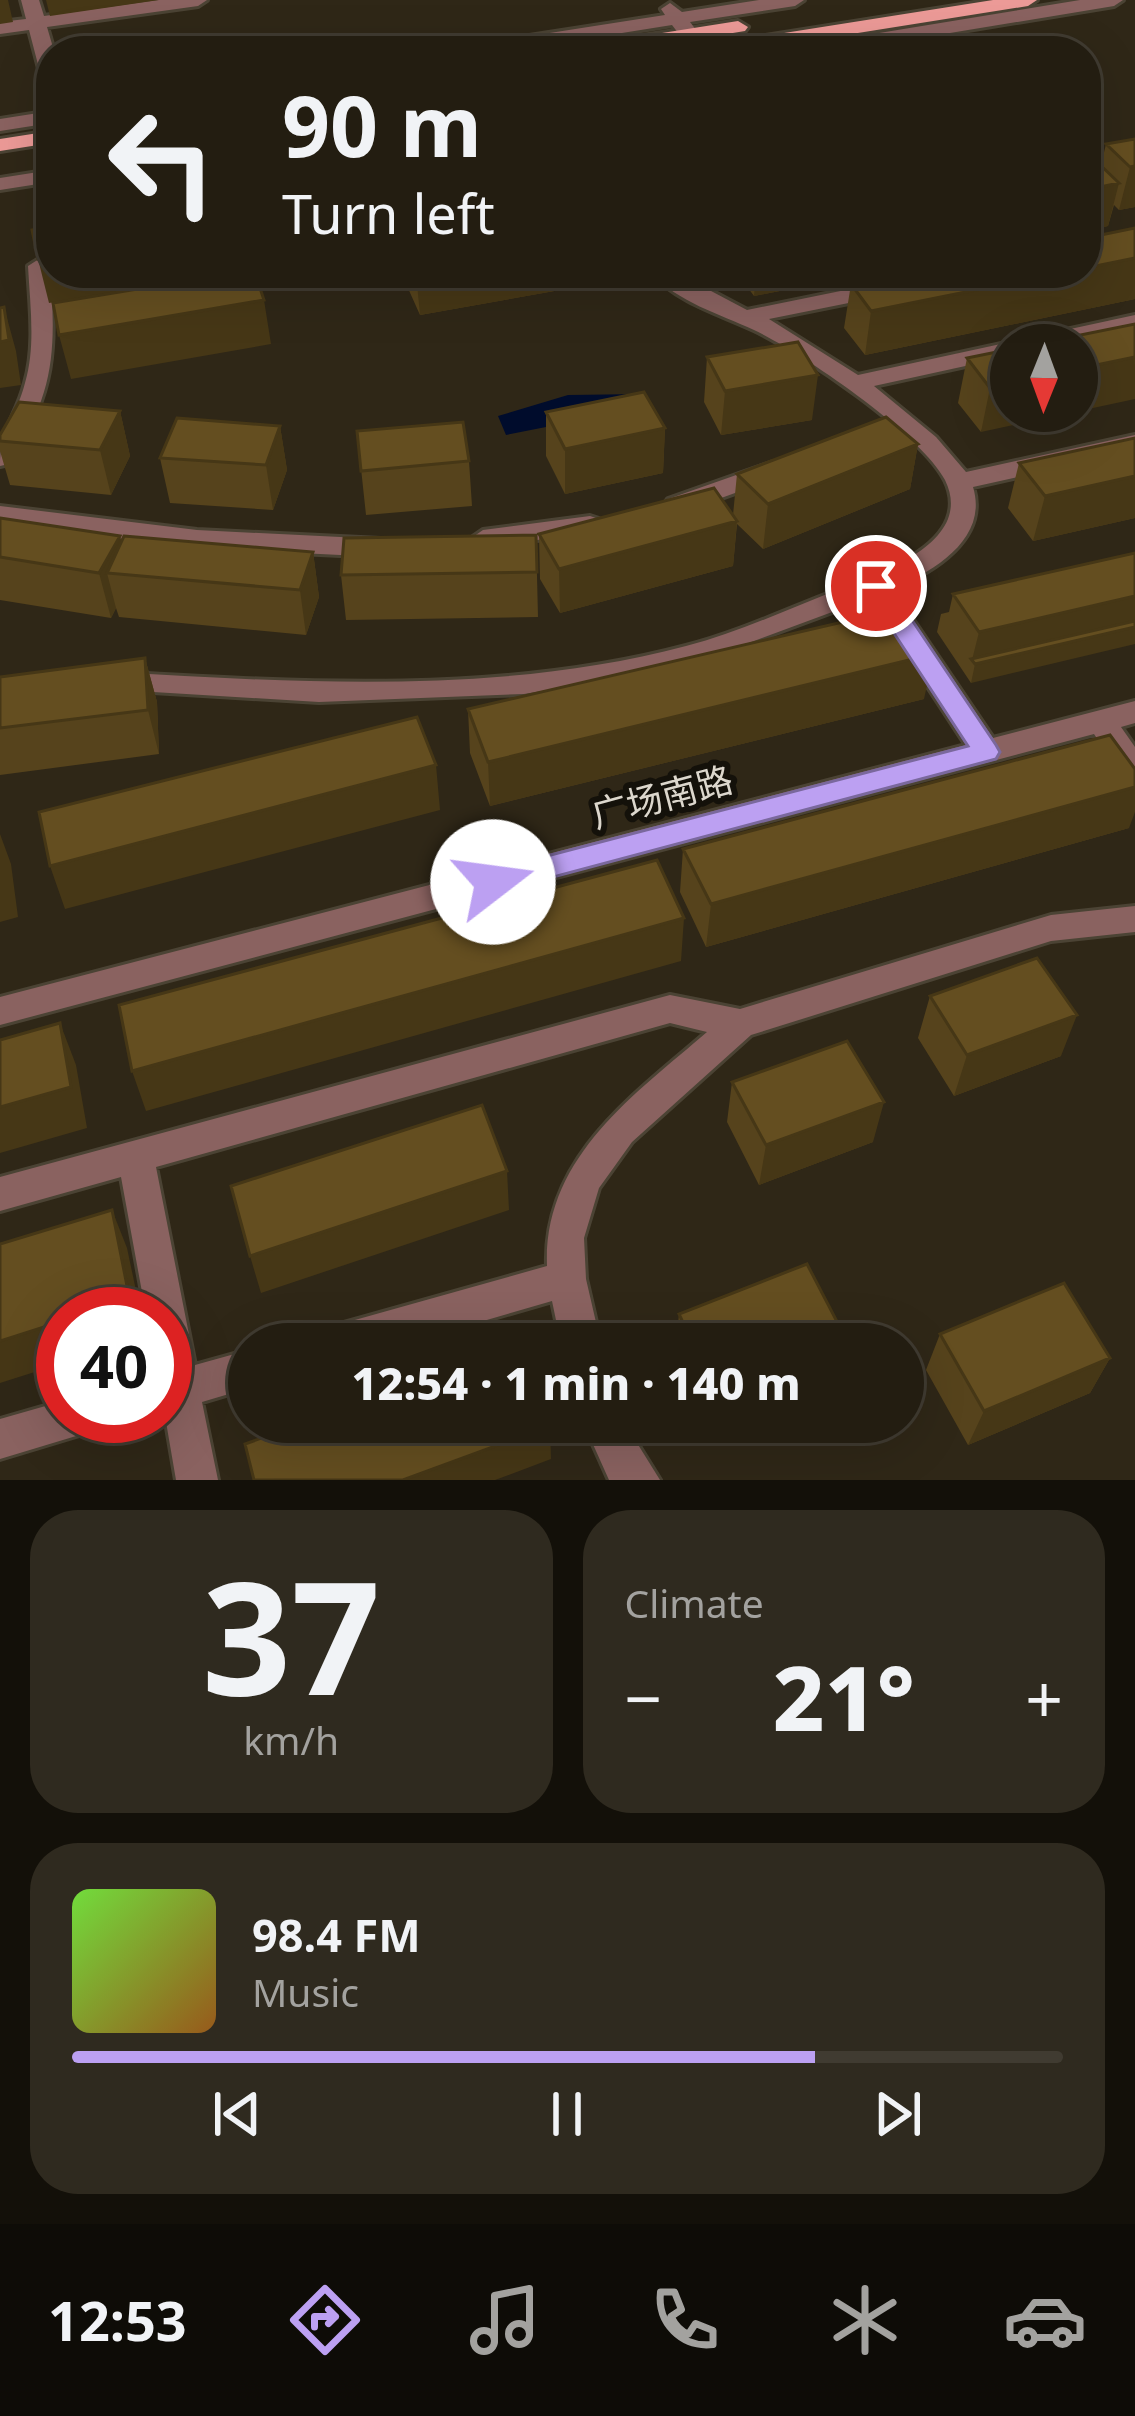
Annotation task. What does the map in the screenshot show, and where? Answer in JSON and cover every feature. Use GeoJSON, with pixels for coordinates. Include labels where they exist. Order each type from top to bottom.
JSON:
{"type":"FeatureCollection","features":[{"type":"Feature","properties":{"kind":"main road"},"geometry":{"type":"LineString","coordinates":[[710,36],[904,0]]}},
{"type":"Feature","properties":{"kind":"main road"},"geometry":{"type":"LineString","coordinates":[[720,36],[1028,0]]}},
{"type":"Feature","properties":{"kind":"main road"},"geometry":{"type":"LineString","coordinates":[[0,145],[36,139]]}},
{"type":"Feature","properties":{"kind":"main road"},"geometry":{"type":"LineString","coordinates":[[0,165],[36,159]]}},
{"type":"Feature","properties":{"kind":"street"},"geometry":{"type":"LineString","coordinates":[[31,0],[40,36]]}},
{"type":"Feature","properties":{"kind":"street"},"geometry":{"type":"LineString","coordinates":[[0,28],[198,0]]}},
{"type":"Feature","properties":{"kind":"street"},"geometry":{"type":"LineString","coordinates":[[662,0],[692,36]]}},
{"type":"Feature","properties":{"kind":"street"},"geometry":{"type":"LineString","coordinates":[[702,36],[795,0]]}},
{"type":"Feature","properties":{"kind":"street"},"geometry":{"type":"LineString","coordinates":[[897,36],[1114,0]]}},
{"type":"Feature","properties":{"kind":"street"},"geometry":{"type":"LineString","coordinates":[[0,125],[36,119]]}},
{"type":"Feature","properties":{"kind":"street"},"geometry":{"type":"LineString","coordinates":[[0,184],[36,178]]}},
{"type":"Feature","properties":{"kind":"street"},"geometry":{"type":"LineString","coordinates":[[3,448],[37,395],[32,343],[37,288]]}},
{"type":"Feature","properties":{"kind":"street"},"geometry":{"type":"LineString","coordinates":[[83,680],[267,692],[546,682],[664,662],[876,586],[926,561],[953,538],[964,512],[959,482],[921,435],[892,425],[850,384],[782,335],[691,288]]}},
{"type":"Feature","properties":{"kind":"street"},"geometry":{"type":"LineString","coordinates":[[746,317],[889,288]]}},
{"type":"Feature","properties":{"kind":"street"},"geometry":{"type":"LineString","coordinates":[[1098,330],[1135,322]]}},
{"type":"Feature","properties":{"kind":"street"},"geometry":{"type":"LineString","coordinates":[[850,384],[990,354]]}},
{"type":"Feature","properties":{"kind":"street"},"geometry":{"type":"LineString","coordinates":[[959,482],[1135,442]]}},
{"type":"Feature","properties":{"kind":"street"},"geometry":{"type":"LineString","coordinates":[[657,510],[797,462]]}},
{"type":"Feature","properties":{"kind":"street"},"geometry":{"type":"LineString","coordinates":[[0,515],[256,544],[354,549],[410,546]]}},
{"type":"Feature","properties":{"kind":"street"},"geometry":{"type":"LineString","coordinates":[[448,543],[612,520]]}},
{"type":"Feature","properties":{"kind":"street"},"geometry":{"type":"LineString","coordinates":[[876,586],[986,752]]}},
{"type":"Feature","properties":{"kind":"street","name":"广场南路"},"geometry":{"type":"LineString","coordinates":[[0,1011],[1135,712]]}},
{"type":"Feature","properties":{"kind":"street"},"geometry":{"type":"LineString","coordinates":[[1102,722],[1135,771]]}},
{"type":"Feature","properties":{"kind":"street"},"geometry":{"type":"LineString","coordinates":[[576,1323],[565,1238],[584,1180],[619,1131],[740,1024],[1051,928],[1135,919]]}},
{"type":"Feature","properties":{"kind":"street"},"geometry":{"type":"LineString","coordinates":[[0,1194],[670,1009],[740,1024]]}},
{"type":"Feature","properties":{"kind":"street"},"geometry":{"type":"LineString","coordinates":[[136,1157],[156,1287]]}},
{"type":"Feature","properties":{"kind":"street"},"geometry":{"type":"LineString","coordinates":[[412,1323],[567,1279]]}},
{"type":"Feature","properties":{"kind":"street"},"geometry":{"type":"LineString","coordinates":[[192,1385],[228,1375]]}},
{"type":"Feature","properties":{"kind":"street"},"geometry":{"type":"LineString","coordinates":[[0,1439],[36,1429]]}},
{"type":"Feature","properties":{"kind":"street"},"geometry":{"type":"LineString","coordinates":[[187,1443],[197,1480]]}},
{"type":"Feature","properties":{"kind":"street"},"geometry":{"type":"LineString","coordinates":[[613,1443],[625,1468],[638,1480]]}},
{"type":"Feature","properties":{"kind":"water"},"geometry":{"type":"Polygon","coordinates":[[[644,394],[649,399],[627,411],[506,435],[498,416],[568,395],[644,394]]]}},
{"type":"Feature","properties":{"kind":"building"},"geometry":{"type":"Polygon","coordinates":[[[1135,139],[1135,166],[1130,167],[1106,144],[1135,139]]]}},
{"type":"Feature","properties":{"kind":"building"},"geometry":{"type":"Polygon","coordinates":[[[1101,166],[1119,183],[1101,187],[1101,166]]]}},
{"type":"Feature","properties":{"kind":"building"},"geometry":{"type":"Polygon","coordinates":[[[1135,228],[1135,258],[1101,265],[1101,235],[1135,228]]]}},
{"type":"Feature","properties":{"kind":"building"},"geometry":{"type":"Polygon","coordinates":[[[144,288],[260,288],[264,300],[59,335],[53,303],[144,288]]]}},
{"type":"Feature","properties":{"kind":"building"},"geometry":{"type":"Polygon","coordinates":[[[854,288],[985,288],[871,311],[854,288]]]}},
{"type":"Feature","properties":{"kind":"building"},"geometry":{"type":"Polygon","coordinates":[[[4,307],[9,340],[0,342],[0,308],[4,307]]]}},
{"type":"Feature","properties":{"kind":"building"},"geometry":{"type":"Polygon","coordinates":[[[1135,324],[1135,357],[1098,365],[1098,331],[1135,324]]]}},
{"type":"Feature","properties":{"kind":"building"},"geometry":{"type":"Polygon","coordinates":[[[798,342],[818,375],[725,391],[707,357],[798,342]]]}},
{"type":"Feature","properties":{"kind":"building"},"geometry":{"type":"Polygon","coordinates":[[[990,353],[990,388],[967,358],[990,353]]]}},
{"type":"Feature","properties":{"kind":"building"},"geometry":{"type":"Polygon","coordinates":[[[644,392],[665,428],[565,449],[546,412],[644,392]]]}},
{"type":"Feature","properties":{"kind":"building"},"geometry":{"type":"Polygon","coordinates":[[[19,402],[120,411],[100,450],[0,441],[19,402]]]}},
{"type":"Feature","properties":{"kind":"building"},"geometry":{"type":"Polygon","coordinates":[[[886,417],[918,444],[768,504],[737,474],[886,417]]]}},
{"type":"Feature","properties":{"kind":"building"},"geometry":{"type":"Polygon","coordinates":[[[177,418],[280,426],[266,465],[160,458],[177,418]]]}},
{"type":"Feature","properties":{"kind":"building"},"geometry":{"type":"Polygon","coordinates":[[[463,422],[469,461],[361,471],[357,431],[463,422]]]}},
{"type":"Feature","properties":{"kind":"building"},"geometry":{"type":"Polygon","coordinates":[[[1135,438],[1135,476],[1045,496],[1019,463],[1135,438]]]}},
{"type":"Feature","properties":{"kind":"building"},"geometry":{"type":"Polygon","coordinates":[[[714,488],[737,521],[559,569],[539,534],[714,488]]]}},
{"type":"Feature","properties":{"kind":"building"},"geometry":{"type":"Polygon","coordinates":[[[0,518],[120,536],[99,573],[0,557],[0,518]]]}},
{"type":"Feature","properties":{"kind":"building"},"geometry":{"type":"Polygon","coordinates":[[[536,535],[537,572],[341,575],[344,538],[536,535]]]}},
{"type":"Feature","properties":{"kind":"building"},"geometry":{"type":"Polygon","coordinates":[[[124,536],[313,552],[300,590],[107,573],[124,536]]]}},
{"type":"Feature","properties":{"kind":"building"},"geometry":{"type":"Polygon","coordinates":[[[1135,553],[1135,596],[979,632],[953,594],[1135,553]]]}},
{"type":"Feature","properties":{"kind":"building"},"geometry":{"type":"Polygon","coordinates":[[[903,608],[934,654],[488,762],[468,709],[903,608]]]}},
{"type":"Feature","properties":{"kind":"building"},"geometry":{"type":"Polygon","coordinates":[[[1135,621],[1135,627],[975,664],[971,659],[1135,621]]]}},
{"type":"Feature","properties":{"kind":"building"},"geometry":{"type":"Polygon","coordinates":[[[145,658],[148,710],[0,728],[0,677],[145,658]]]}},
{"type":"Feature","properties":{"kind":"building"},"geometry":{"type":"Polygon","coordinates":[[[417,717],[436,765],[50,866],[39,812],[417,717]]]}},
{"type":"Feature","properties":{"kind":"building"},"geometry":{"type":"Polygon","coordinates":[[[1110,735],[1135,769],[1135,787],[711,904],[683,849],[1110,735]]]}},
{"type":"Feature","properties":{"kind":"building"},"geometry":{"type":"Polygon","coordinates":[[[657,860],[684,918],[132,1071],[119,1005],[657,860]]]}},
{"type":"Feature","properties":{"kind":"building"},"geometry":{"type":"Polygon","coordinates":[[[1037,958],[1077,1015],[967,1055],[930,996],[1037,958]]]}},
{"type":"Feature","properties":{"kind":"building"},"geometry":{"type":"Polygon","coordinates":[[[60,1023],[71,1087],[0,1107],[0,1040],[60,1023]]]}},
{"type":"Feature","properties":{"kind":"building"},"geometry":{"type":"Polygon","coordinates":[[[847,1041],[884,1102],[766,1145],[732,1082],[847,1041]]]}},
{"type":"Feature","properties":{"kind":"building"},"geometry":{"type":"Polygon","coordinates":[[[482,1105],[507,1171],[250,1256],[231,1186],[482,1105]]]}},
{"type":"Feature","properties":{"kind":"building"},"geometry":{"type":"Polygon","coordinates":[[[112,1210],[127,1287],[36,1287],[36,1330],[0,1341],[0,1244],[112,1210]]]}},
{"type":"Feature","properties":{"kind":"building"},"geometry":{"type":"Polygon","coordinates":[[[807,1264],[838,1323],[683,1323],[679,1314],[807,1264]]]}},
{"type":"Feature","properties":{"kind":"building"},"geometry":{"type":"Polygon","coordinates":[[[1064,1283],[1110,1358],[984,1411],[940,1334],[1064,1283]]]}},
{"type":"Feature","properties":{"kind":"building"},"geometry":{"type":"Polygon","coordinates":[[[504,1443],[403,1480],[254,1480],[245,1444],[504,1443]]]}},
{"type":"Feature","properties":{"kind":"route"},"geometry":{"type":"LineString","coordinates":[[493,882],[986,752],[876,586]]}}]}
